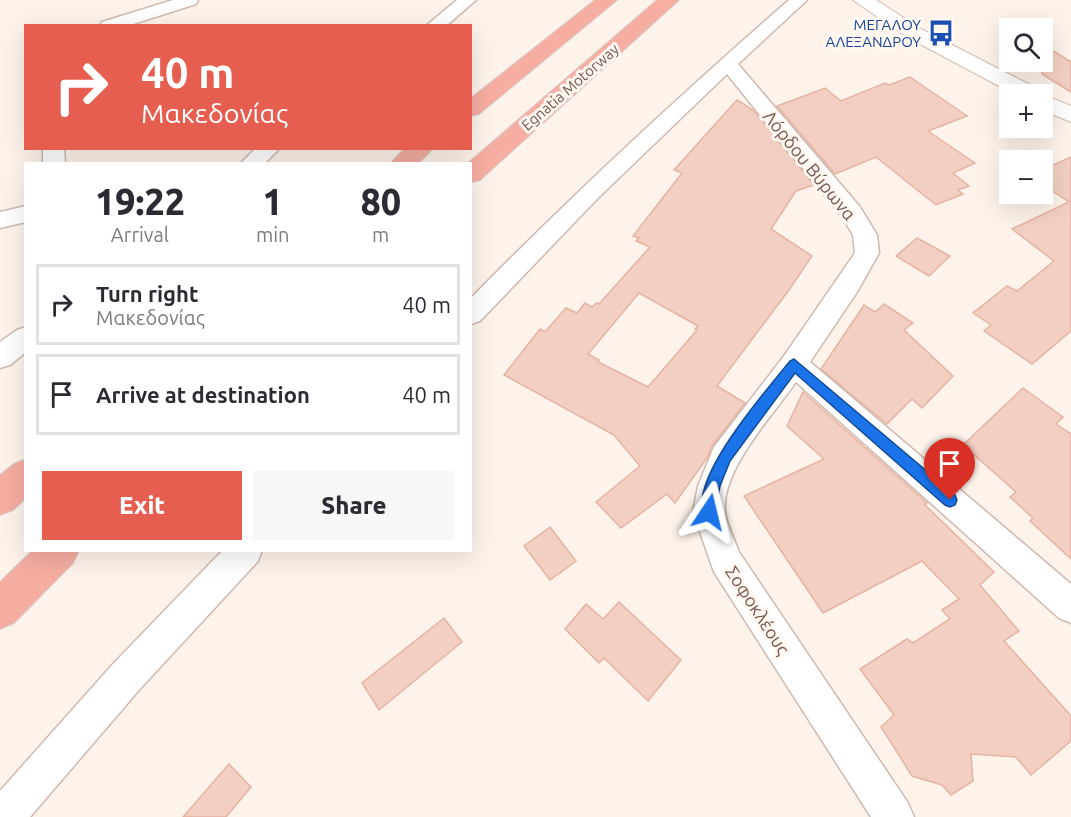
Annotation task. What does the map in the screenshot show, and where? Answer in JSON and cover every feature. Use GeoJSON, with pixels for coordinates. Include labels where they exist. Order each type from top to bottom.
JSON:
{"type":"FeatureCollection","features":[{"type":"Feature","properties":{"kind":"highway"},"geometry":{"type":"LineString","coordinates":[[472,108],[607,0]]}},
{"type":"Feature","properties":{"kind":"highway","name":"Egnatia Motorway"},"geometry":{"type":"LineString","coordinates":[[472,173],[669,0]]}},
{"type":"Feature","properties":{"kind":"highway"},"geometry":{"type":"LineString","coordinates":[[404,162],[419,150]]}},
{"type":"Feature","properties":{"kind":"highway"},"geometry":{"type":"LineString","coordinates":[[0,498],[24,477]]}},
{"type":"Feature","properties":{"kind":"highway"},"geometry":{"type":"LineString","coordinates":[[0,609],[58,552]]}},
{"type":"Feature","properties":{"kind":"street"},"geometry":{"type":"LineString","coordinates":[[114,24],[190,0]]}},
{"type":"Feature","properties":{"kind":"street"},"geometry":{"type":"LineString","coordinates":[[437,24],[468,0]]}},
{"type":"Feature","properties":{"kind":"street"},"geometry":{"type":"LineString","coordinates":[[472,313],[525,257],[727,62],[799,0]]}},
{"type":"Feature","properties":{"kind":"street"},"geometry":{"type":"LineString","coordinates":[[862,0],[914,33],[1011,84]]}},
{"type":"Feature","properties":{"kind":"street","name":"Λόρδου Βύρωνα"},"geometry":{"type":"LineString","coordinates":[[727,62],[852,213],[865,235],[867,253],[794,364]]}},
{"type":"Feature","properties":{"kind":"street"},"geometry":{"type":"LineString","coordinates":[[1053,106],[1071,115]]}},
{"type":"Feature","properties":{"kind":"street"},"geometry":{"type":"LineString","coordinates":[[252,162],[268,150]]}},
{"type":"Feature","properties":{"kind":"street"},"geometry":{"type":"LineString","coordinates":[[0,220],[24,214]]}},
{"type":"Feature","properties":{"kind":"street"},"geometry":{"type":"LineString","coordinates":[[0,357],[24,339]]}},
{"type":"Feature","properties":{"kind":"street"},"geometry":{"type":"LineString","coordinates":[[794,364],[1071,606]]}},
{"type":"Feature","properties":{"kind":"street","name":"Σοφοκλέους"},"geometry":{"type":"LineString","coordinates":[[794,364],[724,457],[713,486],[709,512],[726,561],[894,817]]}},
{"type":"Feature","properties":{"kind":"street"},"geometry":{"type":"LineString","coordinates":[[4,817],[126,677],[244,552]]}},
{"type":"Feature","properties":{"kind":"building"},"geometry":{"type":"Polygon","coordinates":[[[1053,51],[1071,62],[1071,92],[1042,72],[1053,72],[1053,51]]]}},
{"type":"Feature","properties":{"kind":"building"},"geometry":{"type":"Polygon","coordinates":[[[910,77],[967,116],[928,131],[975,163],[953,173],[969,186],[958,190],[963,194],[936,205],[876,157],[835,174],[777,106],[825,88],[841,101],[885,83],[889,85],[910,77]]]}},
{"type":"Feature","properties":{"kind":"building"},"geometry":{"type":"Polygon","coordinates":[[[737,100],[753,110],[814,185],[796,191],[771,229],[812,256],[717,386],[745,403],[712,446],[707,458],[675,503],[667,494],[621,528],[596,502],[640,466],[614,435],[504,375],[540,329],[545,332],[566,308],[577,313],[585,303],[592,307],[596,303],[599,304],[650,247],[636,241],[639,238],[633,236],[682,173],[674,170],[737,100]],[[639,293],[588,354],[599,360],[598,362],[648,387],[698,326],[639,293]]]}},
{"type":"Feature","properties":{"kind":"building"},"geometry":{"type":"Polygon","coordinates":[[[1071,157],[1071,331],[1032,364],[984,331],[991,325],[973,313],[1007,286],[1017,291],[1054,261],[1012,229],[1069,202],[1053,191],[1053,165],[1071,157]]]}},
{"type":"Feature","properties":{"kind":"building"},"geometry":{"type":"Polygon","coordinates":[[[917,238],[950,256],[929,276],[896,256],[917,238]]]}},
{"type":"Feature","properties":{"kind":"building"},"geometry":{"type":"Polygon","coordinates":[[[884,304],[913,323],[904,330],[953,376],[922,408],[912,399],[887,424],[821,369],[864,305],[875,312],[884,304]]]}},
{"type":"Feature","properties":{"kind":"building"},"geometry":{"type":"Polygon","coordinates":[[[1023,388],[1063,417],[1056,424],[1071,434],[1071,559],[1030,521],[1033,518],[1010,497],[1016,492],[963,445],[1023,388]]]}},
{"type":"Feature","properties":{"kind":"building"},"geometry":{"type":"Polygon","coordinates":[[[803,392],[927,503],[925,505],[994,572],[980,585],[1019,631],[1004,641],[1071,716],[1071,741],[1031,775],[1016,757],[971,754],[973,781],[951,795],[942,785],[912,776],[881,727],[894,715],[860,669],[907,639],[913,643],[950,619],[942,610],[959,599],[922,561],[823,613],[744,496],[824,459],[787,426],[803,392]]]}},
{"type":"Feature","properties":{"kind":"building"},"geometry":{"type":"Polygon","coordinates":[[[550,527],[576,561],[550,580],[524,546],[550,527]]]}},
{"type":"Feature","properties":{"kind":"building"},"geometry":{"type":"Polygon","coordinates":[[[619,602],[681,660],[648,701],[604,658],[599,663],[565,629],[586,604],[603,619],[619,602]]]}},
{"type":"Feature","properties":{"kind":"building"},"geometry":{"type":"Polygon","coordinates":[[[444,618],[462,642],[379,710],[362,683],[444,618]]]}},
{"type":"Feature","properties":{"kind":"building"},"geometry":{"type":"Polygon","coordinates":[[[229,764],[251,787],[226,817],[183,817],[229,764]]]}},
{"type":"Feature","properties":{"kind":"place","name":"ΜΕΓΑΛΟΥ ΑΛΕΞΑΝΔΡΟΥ"},"geometry":{"type":"Point","coordinates":[941,33]}},
{"type":"Feature","properties":{"kind":"route"},"geometry":{"type":"LineString","coordinates":[[709,512],[713,486],[724,457],[794,364],[950,500]]}}]}
